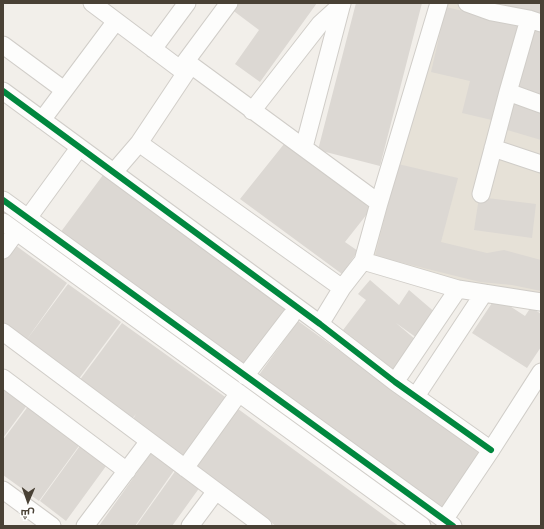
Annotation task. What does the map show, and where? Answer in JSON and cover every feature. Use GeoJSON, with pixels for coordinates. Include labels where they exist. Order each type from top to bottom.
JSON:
{"type":"FeatureCollection","features":[{"type":"Feature","properties":{"kind":"street"},"geometry":{"type":"LineString","coordinates":[[92,3],[153,49],[186,67],[252,111],[379,203]]}},
{"type":"Feature","properties":{"kind":"street"},"geometry":{"type":"LineString","coordinates":[[153,49],[187,3]]}},
{"type":"Feature","properties":{"kind":"street"},"geometry":{"type":"LineString","coordinates":[[114,172],[139,143],[186,67],[229,3]]}},
{"type":"Feature","properties":{"kind":"street"},"geometry":{"type":"LineString","coordinates":[[252,111],[320,24],[342,3]]}},
{"type":"Feature","properties":{"kind":"street"},"geometry":{"type":"LineString","coordinates":[[304,148],[342,3]]}},
{"type":"Feature","properties":{"kind":"street"},"geometry":{"type":"LineString","coordinates":[[320,324],[342,288],[363,261],[439,3]]}},
{"type":"Feature","properties":{"kind":"street"},"geometry":{"type":"LineString","coordinates":[[466,3],[492,12],[535,21],[508,92],[481,194]]}},
{"type":"Feature","properties":{"kind":"street"},"geometry":{"type":"LineString","coordinates":[[42,120],[116,21]]}},
{"type":"Feature","properties":{"kind":"street"},"geometry":{"type":"LineString","coordinates":[[3,45],[64,90]]}},
{"type":"Feature","properties":{"kind":"street"},"geometry":{"type":"LineString","coordinates":[[3,91],[320,324],[395,382],[491,450]]}},
{"type":"Feature","properties":{"kind":"street"},"geometry":{"type":"LineString","coordinates":[[508,92],[541,104]]}},
{"type":"Feature","properties":{"kind":"street"},"geometry":{"type":"LineString","coordinates":[[139,143],[342,288]]}},
{"type":"Feature","properties":{"kind":"street"},"geometry":{"type":"LineString","coordinates":[[28,218],[79,148]]}},
{"type":"Feature","properties":{"kind":"street"},"geometry":{"type":"LineString","coordinates":[[494,148],[541,164]]}},
{"type":"Feature","properties":{"kind":"street"},"geometry":{"type":"LineString","coordinates":[[3,200],[443,519]]}},
{"type":"Feature","properties":{"kind":"street"},"geometry":{"type":"LineString","coordinates":[[3,250],[9,227],[421,526],[443,519],[491,450],[541,372]]}},
{"type":"Feature","properties":{"kind":"street"},"geometry":{"type":"LineString","coordinates":[[363,261],[458,289],[541,302]]}},
{"type":"Feature","properties":{"kind":"street"},"geometry":{"type":"LineString","coordinates":[[395,382],[458,289]]}},
{"type":"Feature","properties":{"kind":"street"},"geometry":{"type":"LineString","coordinates":[[416,396],[484,293]]}},
{"type":"Feature","properties":{"kind":"street"},"geometry":{"type":"LineString","coordinates":[[245,376],[291,316]]}},
{"type":"Feature","properties":{"kind":"street"},"geometry":{"type":"LineString","coordinates":[[3,332],[263,526]]}},
{"type":"Feature","properties":{"kind":"street"},"geometry":{"type":"LineString","coordinates":[[3,378],[127,471]]}},
{"type":"Feature","properties":{"kind":"street"},"geometry":{"type":"LineString","coordinates":[[185,468],[239,393]]}},
{"type":"Feature","properties":{"kind":"street"},"geometry":{"type":"LineString","coordinates":[[86,526],[150,442]]}},
{"type":"Feature","properties":{"kind":"street"},"geometry":{"type":"LineString","coordinates":[[3,490],[52,526]]}},
{"type":"Feature","properties":{"kind":"street"},"geometry":{"type":"LineString","coordinates":[[194,525],[216,491]]}},
{"type":"Feature","properties":{"kind":"shaded area"},"geometry":{"type":"Polygon","coordinates":[[[441,3],[541,3],[541,302],[363,261],[441,3]]]}},
{"type":"Feature","properties":{"kind":"building"},"geometry":{"type":"Polygon","coordinates":[[[236,3],[317,3],[260,82],[235,64],[259,30],[231,9],[236,3]]]}},
{"type":"Feature","properties":{"kind":"building"},"geometry":{"type":"Polygon","coordinates":[[[356,3],[422,3],[380,166],[318,150],[356,3]]]}},
{"type":"Feature","properties":{"kind":"building"},"geometry":{"type":"Polygon","coordinates":[[[541,3],[541,14],[501,4],[541,3]]]}},
{"type":"Feature","properties":{"kind":"building"},"geometry":{"type":"Polygon","coordinates":[[[446,7],[522,25],[496,121],[462,113],[470,81],[431,72],[446,7]]]}},
{"type":"Feature","properties":{"kind":"building"},"geometry":{"type":"Polygon","coordinates":[[[530,26],[541,29],[541,95],[514,88],[530,26]]]}},
{"type":"Feature","properties":{"kind":"building"},"geometry":{"type":"Polygon","coordinates":[[[512,98],[541,109],[541,140],[504,129],[512,98]]]}},
{"type":"Feature","properties":{"kind":"building"},"geometry":{"type":"Polygon","coordinates":[[[284,144],[328,175],[371,209],[345,242],[358,251],[342,274],[240,199],[284,144]]]}},
{"type":"Feature","properties":{"kind":"building"},"geometry":{"type":"Polygon","coordinates":[[[398,164],[458,178],[441,242],[487,253],[504,250],[541,260],[541,291],[512,285],[480,282],[375,256],[398,164]]]}},
{"type":"Feature","properties":{"kind":"building"},"geometry":{"type":"Polygon","coordinates":[[[103,175],[289,309],[246,368],[60,233],[103,175]]]}},
{"type":"Feature","properties":{"kind":"building"},"geometry":{"type":"Polygon","coordinates":[[[479,197],[536,204],[532,238],[474,230],[479,197]]]}},
{"type":"Feature","properties":{"kind":"building"},"geometry":{"type":"Polygon","coordinates":[[[15,245],[67,283],[25,342],[3,326],[3,261],[15,245]]]}},
{"type":"Feature","properties":{"kind":"building"},"geometry":{"type":"Polygon","coordinates":[[[370,280],[399,305],[409,290],[437,314],[417,338],[396,323],[416,340],[393,369],[343,330],[366,300],[358,294],[370,280]]]}},
{"type":"Feature","properties":{"kind":"building"},"geometry":{"type":"Polygon","coordinates":[[[68,284],[121,322],[78,380],[25,342],[68,284]]]}},
{"type":"Feature","properties":{"kind":"building"},"geometry":{"type":"Polygon","coordinates":[[[496,297],[525,316],[531,307],[541,314],[541,347],[527,368],[472,333],[496,297]]]}},
{"type":"Feature","properties":{"kind":"building"},"geometry":{"type":"Polygon","coordinates":[[[298,321],[484,455],[442,514],[256,379],[298,321]]]}},
{"type":"Feature","properties":{"kind":"building"},"geometry":{"type":"Polygon","coordinates":[[[122,323],[228,399],[186,458],[133,419],[136,414],[132,419],[79,381],[122,323]]]}},
{"type":"Feature","properties":{"kind":"building"},"geometry":{"type":"Polygon","coordinates":[[[3,386],[28,404],[3,438],[3,386]]]}},
{"type":"Feature","properties":{"kind":"building"},"geometry":{"type":"Polygon","coordinates":[[[29,405],[81,443],[39,501],[3,475],[3,440],[29,405]]]}},
{"type":"Feature","properties":{"kind":"building"},"geometry":{"type":"Polygon","coordinates":[[[234,406],[399,526],[276,526],[191,465],[234,406]]]}},
{"type":"Feature","properties":{"kind":"building"},"geometry":{"type":"Polygon","coordinates":[[[82,443],[109,462],[66,521],[40,501],[82,443]]]}},
{"type":"Feature","properties":{"kind":"building"},"geometry":{"type":"Polygon","coordinates":[[[151,453],[175,469],[135,526],[99,526],[151,453]]]}},
{"type":"Feature","properties":{"kind":"building"},"geometry":{"type":"Polygon","coordinates":[[[176,470],[200,487],[172,526],[136,526],[176,470]]]}},
{"type":"Feature","properties":{"kind":"cycle path"},"geometry":{"type":"LineString","coordinates":[[3,91],[320,324],[395,382],[491,450]]}},
{"type":"Feature","properties":{"kind":"cycle path"},"geometry":{"type":"LineString","coordinates":[[3,200],[453,526]]}}]}
